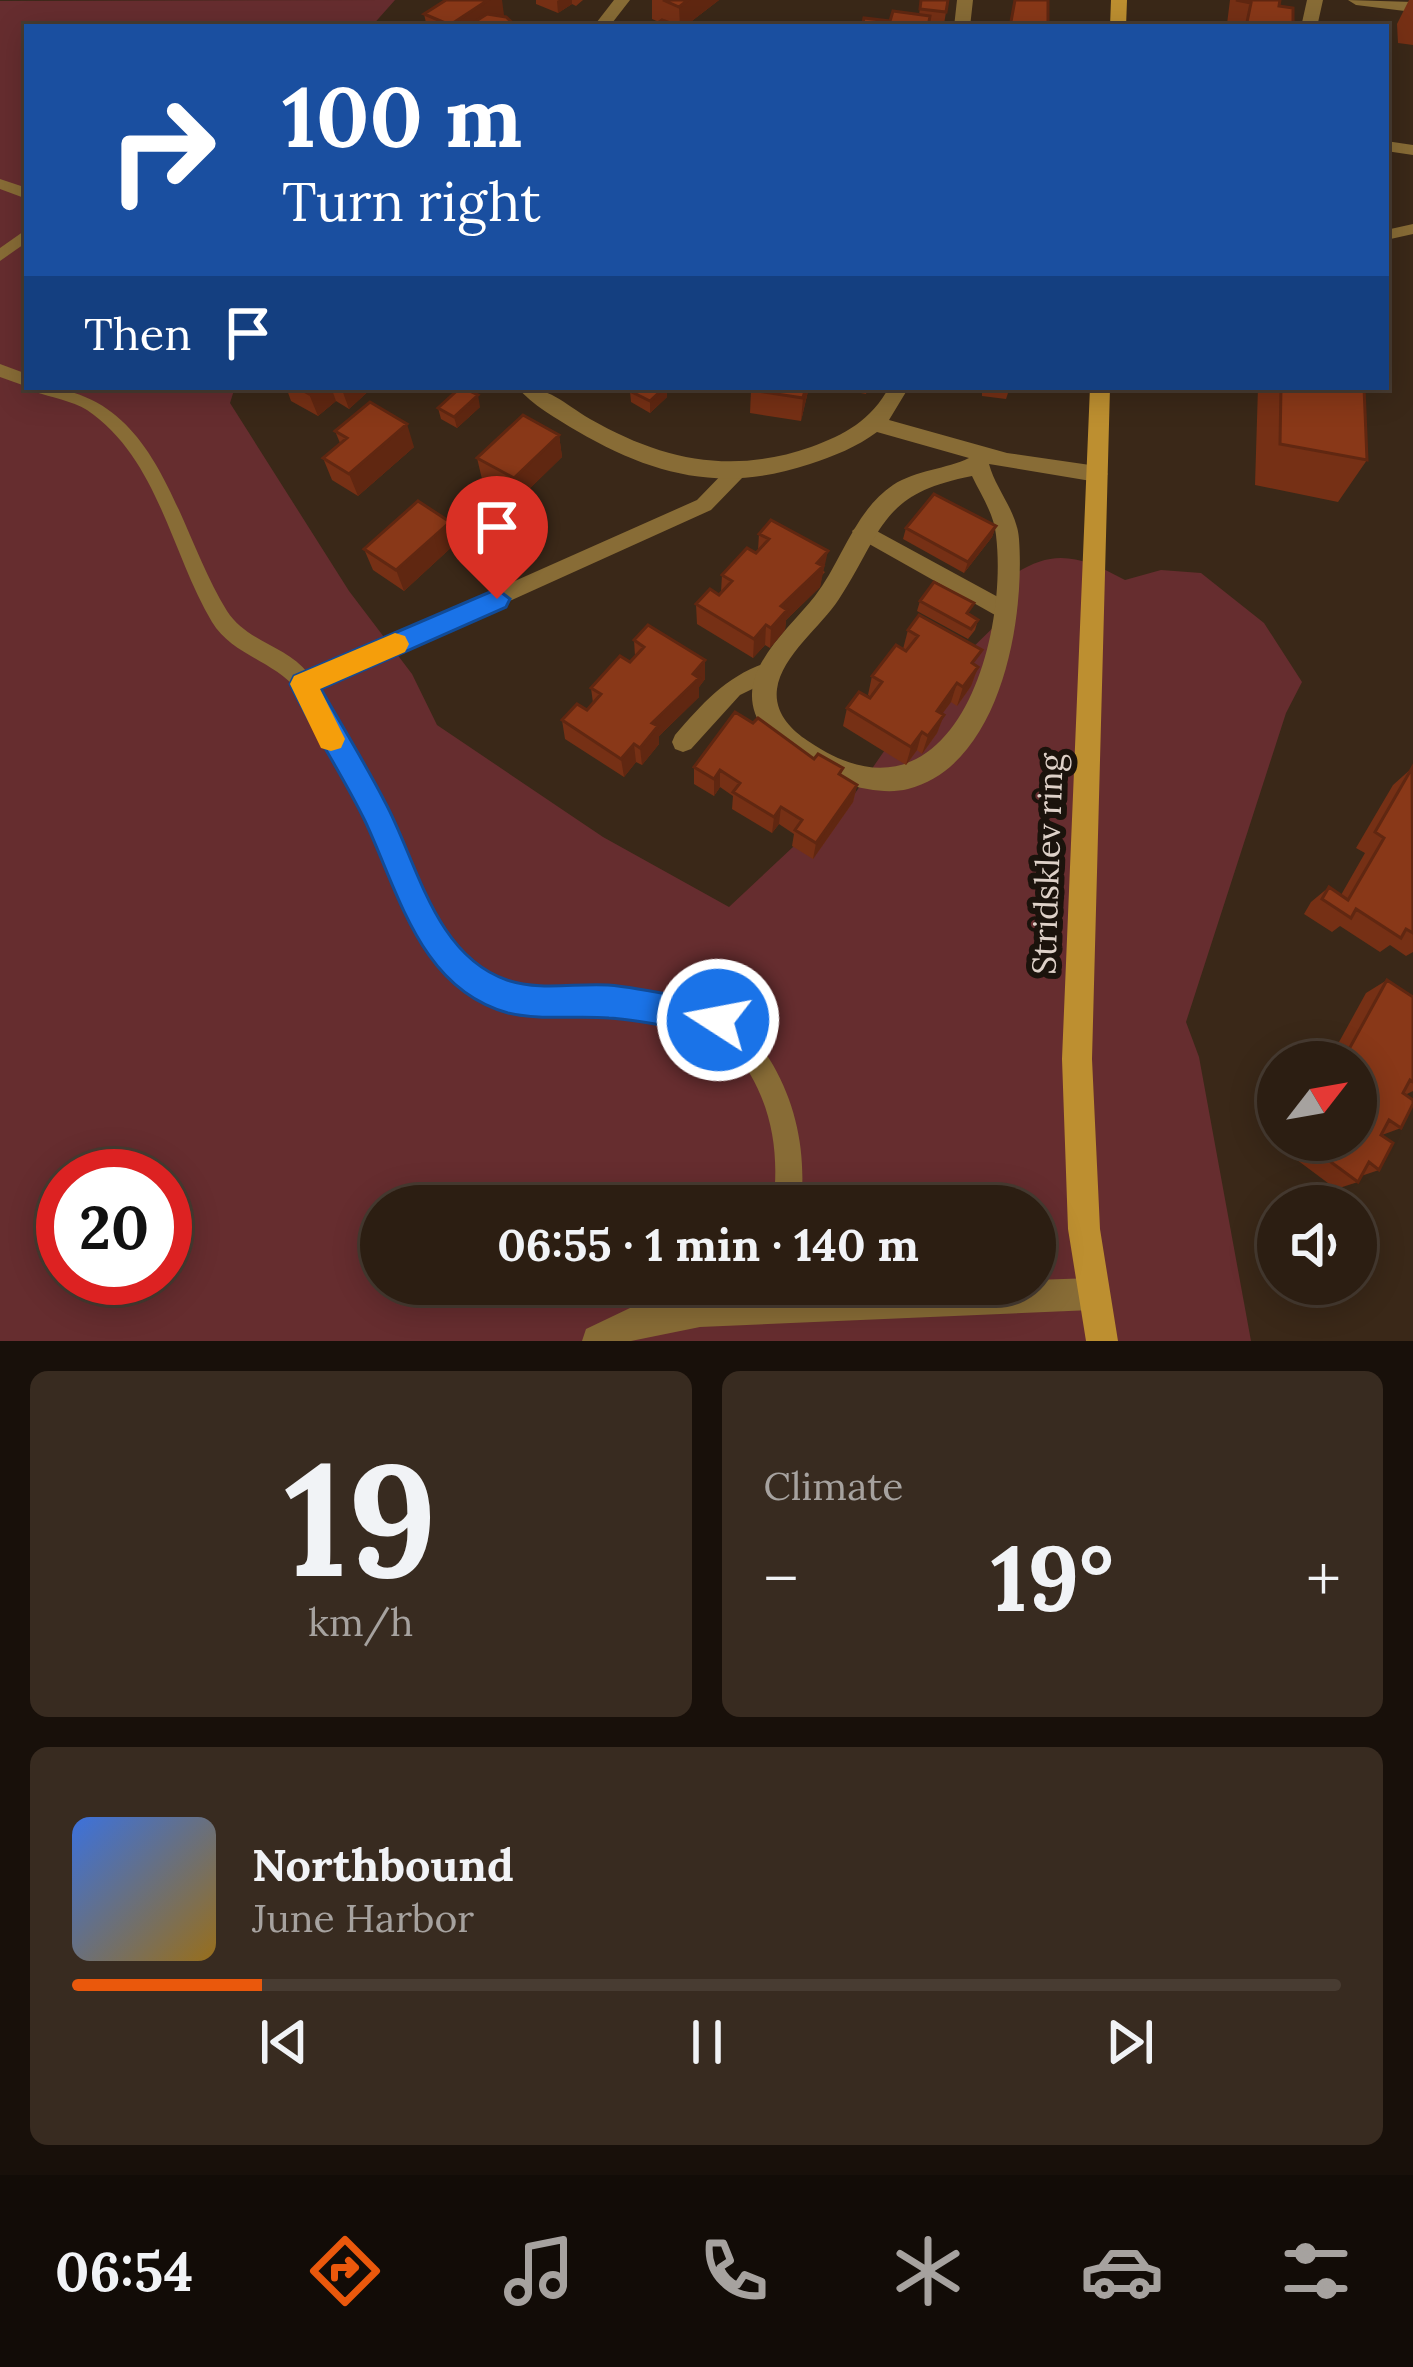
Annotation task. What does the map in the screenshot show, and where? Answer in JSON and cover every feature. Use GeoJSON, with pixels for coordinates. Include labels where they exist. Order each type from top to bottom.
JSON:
{"type":"FeatureCollection","features":[{"type":"Feature","properties":{"kind":"street"},"geometry":{"type":"LineString","coordinates":[[603,24],[622,0]]}},
{"type":"Feature","properties":{"kind":"street"},"geometry":{"type":"LineString","coordinates":[[1356,0],[1413,7]]}},
{"type":"Feature","properties":{"kind":"street"},"geometry":{"type":"LineString","coordinates":[[532,390],[595,430],[655,459],[736,472],[787,463],[848,443],[876,424],[896,390]]}},
{"type":"Feature","properties":{"kind":"street","name":"Stridsklev ring"},"geometry":{"type":"LineString","coordinates":[[1100,390],[1077,1060],[1080,1169],[1092,1294],[1102,1341]]}},
{"type":"Feature","properties":{"kind":"street"},"geometry":{"type":"LineString","coordinates":[[876,424],[980,461],[1097,474]]}},
{"type":"Feature","properties":{"kind":"street"},"geometry":{"type":"LineString","coordinates":[[980,461],[1008,538],[993,679],[981,705],[934,760],[912,777],[889,782],[861,780],[794,745],[775,728],[764,708],[764,691],[772,670],[833,589],[862,531],[901,486],[980,461]]}},
{"type":"Feature","properties":{"kind":"street"},"geometry":{"type":"LineString","coordinates":[[1056,1294],[1092,1294]]}},
{"type":"Feature","properties":{"kind":"street"},"geometry":{"type":"LineString","coordinates":[[598,1341],[630,1324],[720,1305]]}},
{"type":"Feature","properties":{"kind":"lane"},"geometry":{"type":"LineString","coordinates":[[0,256],[24,236]]}},
{"type":"Feature","properties":{"kind":"lane"},"geometry":{"type":"LineString","coordinates":[[50,390],[92,405],[136,447],[221,620],[243,642],[294,671],[304,684],[377,814],[411,895],[439,946],[473,980],[507,996],[554,1004],[608,1001],[718,1020],[746,1043],[770,1084],[784,1125],[791,1163],[789,1185]]}},
{"type":"Feature","properties":{"kind":"lane"},"geometry":{"type":"LineString","coordinates":[[304,684],[704,505],[736,472]]}},
{"type":"Feature","properties":{"kind":"lane"},"geometry":{"type":"LineString","coordinates":[[862,531],[1002,609]]}},
{"type":"Feature","properties":{"kind":"lane"},"geometry":{"type":"LineString","coordinates":[[683,742],[727,692],[753,674],[772,670]]}},
{"type":"Feature","properties":{"kind":"shaded area"},"geometry":{"type":"Polygon","coordinates":[[[395,0],[374,24],[24,24],[24,390],[234,390],[230,403],[349,591],[412,674],[437,725],[603,837],[729,907],[793,847],[838,818],[920,699],[1007,614],[1001,584],[1033,564],[1076,560],[1125,580],[1161,570],[1201,573],[1264,623],[1302,682],[1286,713],[1186,1022],[1199,1057],[1251,1341],[0,1341],[0,1],[395,0]]]}},
{"type":"Feature","properties":{"kind":"building"},"geometry":{"type":"Polygon","coordinates":[[[446,0],[488,0],[452,24],[424,14],[446,0]]]}},
{"type":"Feature","properties":{"kind":"building"},"geometry":{"type":"Polygon","coordinates":[[[921,0],[948,0],[946,12],[920,9],[921,0]]]}},
{"type":"Feature","properties":{"kind":"building"},"geometry":{"type":"Polygon","coordinates":[[[1015,0],[1048,0],[1048,24],[1011,24],[1015,0]]]}},
{"type":"Feature","properties":{"kind":"building"},"geometry":{"type":"Polygon","coordinates":[[[1236,0],[1280,0],[1279,6],[1293,8],[1293,22],[1299,24],[1247,24],[1251,3],[1236,0]]]}},
{"type":"Feature","properties":{"kind":"building"},"geometry":{"type":"Polygon","coordinates":[[[893,11],[930,16],[929,24],[863,24],[864,18],[890,21],[893,11]]]}},
{"type":"Feature","properties":{"kind":"building"},"geometry":{"type":"Polygon","coordinates":[[[487,14],[506,17],[514,24],[482,24],[476,21],[487,14]]]}},
{"type":"Feature","properties":{"kind":"building"},"geometry":{"type":"Polygon","coordinates":[[[458,390],[478,395],[454,417],[438,408],[458,390]]]}},
{"type":"Feature","properties":{"kind":"building"},"geometry":{"type":"Polygon","coordinates":[[[631,390],[662,390],[650,401],[631,390]]]}},
{"type":"Feature","properties":{"kind":"building"},"geometry":{"type":"Polygon","coordinates":[[[751,390],[805,390],[803,398],[751,390]]]}},
{"type":"Feature","properties":{"kind":"building"},"geometry":{"type":"Polygon","coordinates":[[[1281,390],[1364,390],[1367,460],[1280,444],[1281,390]]]}},
{"type":"Feature","properties":{"kind":"building"},"geometry":{"type":"Polygon","coordinates":[[[370,402],[407,424],[349,474],[323,458],[347,438],[335,431],[370,402]]]}},
{"type":"Feature","properties":{"kind":"building"},"geometry":{"type":"Polygon","coordinates":[[[523,415],[559,435],[514,478],[477,458],[523,415]]]}},
{"type":"Feature","properties":{"kind":"building"},"geometry":{"type":"Polygon","coordinates":[[[508,485],[538,501],[519,521],[488,504],[508,485]]]}},
{"type":"Feature","properties":{"kind":"building"},"geometry":{"type":"Polygon","coordinates":[[[934,494],[996,526],[968,562],[906,528],[934,494]]]}},
{"type":"Feature","properties":{"kind":"building"},"geometry":{"type":"Polygon","coordinates":[[[418,501],[450,522],[396,570],[364,549],[418,501]]]}},
{"type":"Feature","properties":{"kind":"building"},"geometry":{"type":"Polygon","coordinates":[[[491,509],[516,523],[494,545],[469,530],[491,509]]]}},
{"type":"Feature","properties":{"kind":"building"},"geometry":{"type":"Polygon","coordinates":[[[771,520],[828,551],[817,563],[823,566],[781,606],[787,610],[754,639],[696,604],[710,589],[719,595],[732,581],[722,575],[747,548],[756,553],[769,539],[759,534],[771,520]]]}},
{"type":"Feature","properties":{"kind":"building"},"geometry":{"type":"Polygon","coordinates":[[[934,582],[974,603],[967,613],[978,620],[971,629],[920,601],[934,582]]]}},
{"type":"Feature","properties":{"kind":"building"},"geometry":{"type":"Polygon","coordinates":[[[919,615],[982,650],[972,663],[978,667],[963,687],[957,683],[937,711],[944,715],[928,736],[922,732],[911,747],[847,708],[859,692],[870,698],[882,682],[872,676],[896,645],[906,651],[918,636],[908,630],[919,615]]]}},
{"type":"Feature","properties":{"kind":"building"},"geometry":{"type":"Polygon","coordinates":[[[648,625],[705,660],[693,674],[699,678],[652,723],[658,726],[640,748],[634,744],[621,759],[562,720],[577,704],[587,710],[601,694],[591,688],[620,656],[630,662],[644,647],[634,640],[648,625]]]}},
{"type":"Feature","properties":{"kind":"building"},"geometry":{"type":"Polygon","coordinates":[[[735,712],[753,723],[758,718],[814,759],[818,754],[843,768],[839,774],[857,785],[816,843],[795,830],[802,820],[781,807],[774,817],[733,792],[740,783],[720,770],[714,779],[694,767],[735,712]]]}},
{"type":"Feature","properties":{"kind":"building"},"geometry":{"type":"Polygon","coordinates":[[[1412,768],[1413,933],[1406,929],[1401,938],[1356,909],[1351,918],[1322,899],[1329,887],[1348,900],[1384,838],[1375,832],[1412,768]]]}},
{"type":"Feature","properties":{"kind":"building"},"geometry":{"type":"Polygon","coordinates":[[[1387,980],[1413,997],[1413,1082],[1403,1093],[1413,1104],[1401,1128],[1389,1120],[1381,1135],[1393,1143],[1379,1170],[1369,1162],[1358,1182],[1330,1161],[1377,1161],[1377,1041],[1354,1041],[1387,980]]]}},
{"type":"Feature","properties":{"kind":"slow traffic"},"geometry":{"type":"LineString","coordinates":[[331,739],[304,684],[395,644]]}},
{"type":"Feature","properties":{"kind":"route"},"geometry":{"type":"LineString","coordinates":[[497,599],[304,684],[377,814],[411,895],[439,946],[473,980],[507,996],[554,1004],[608,1001],[718,1020]]}}]}
